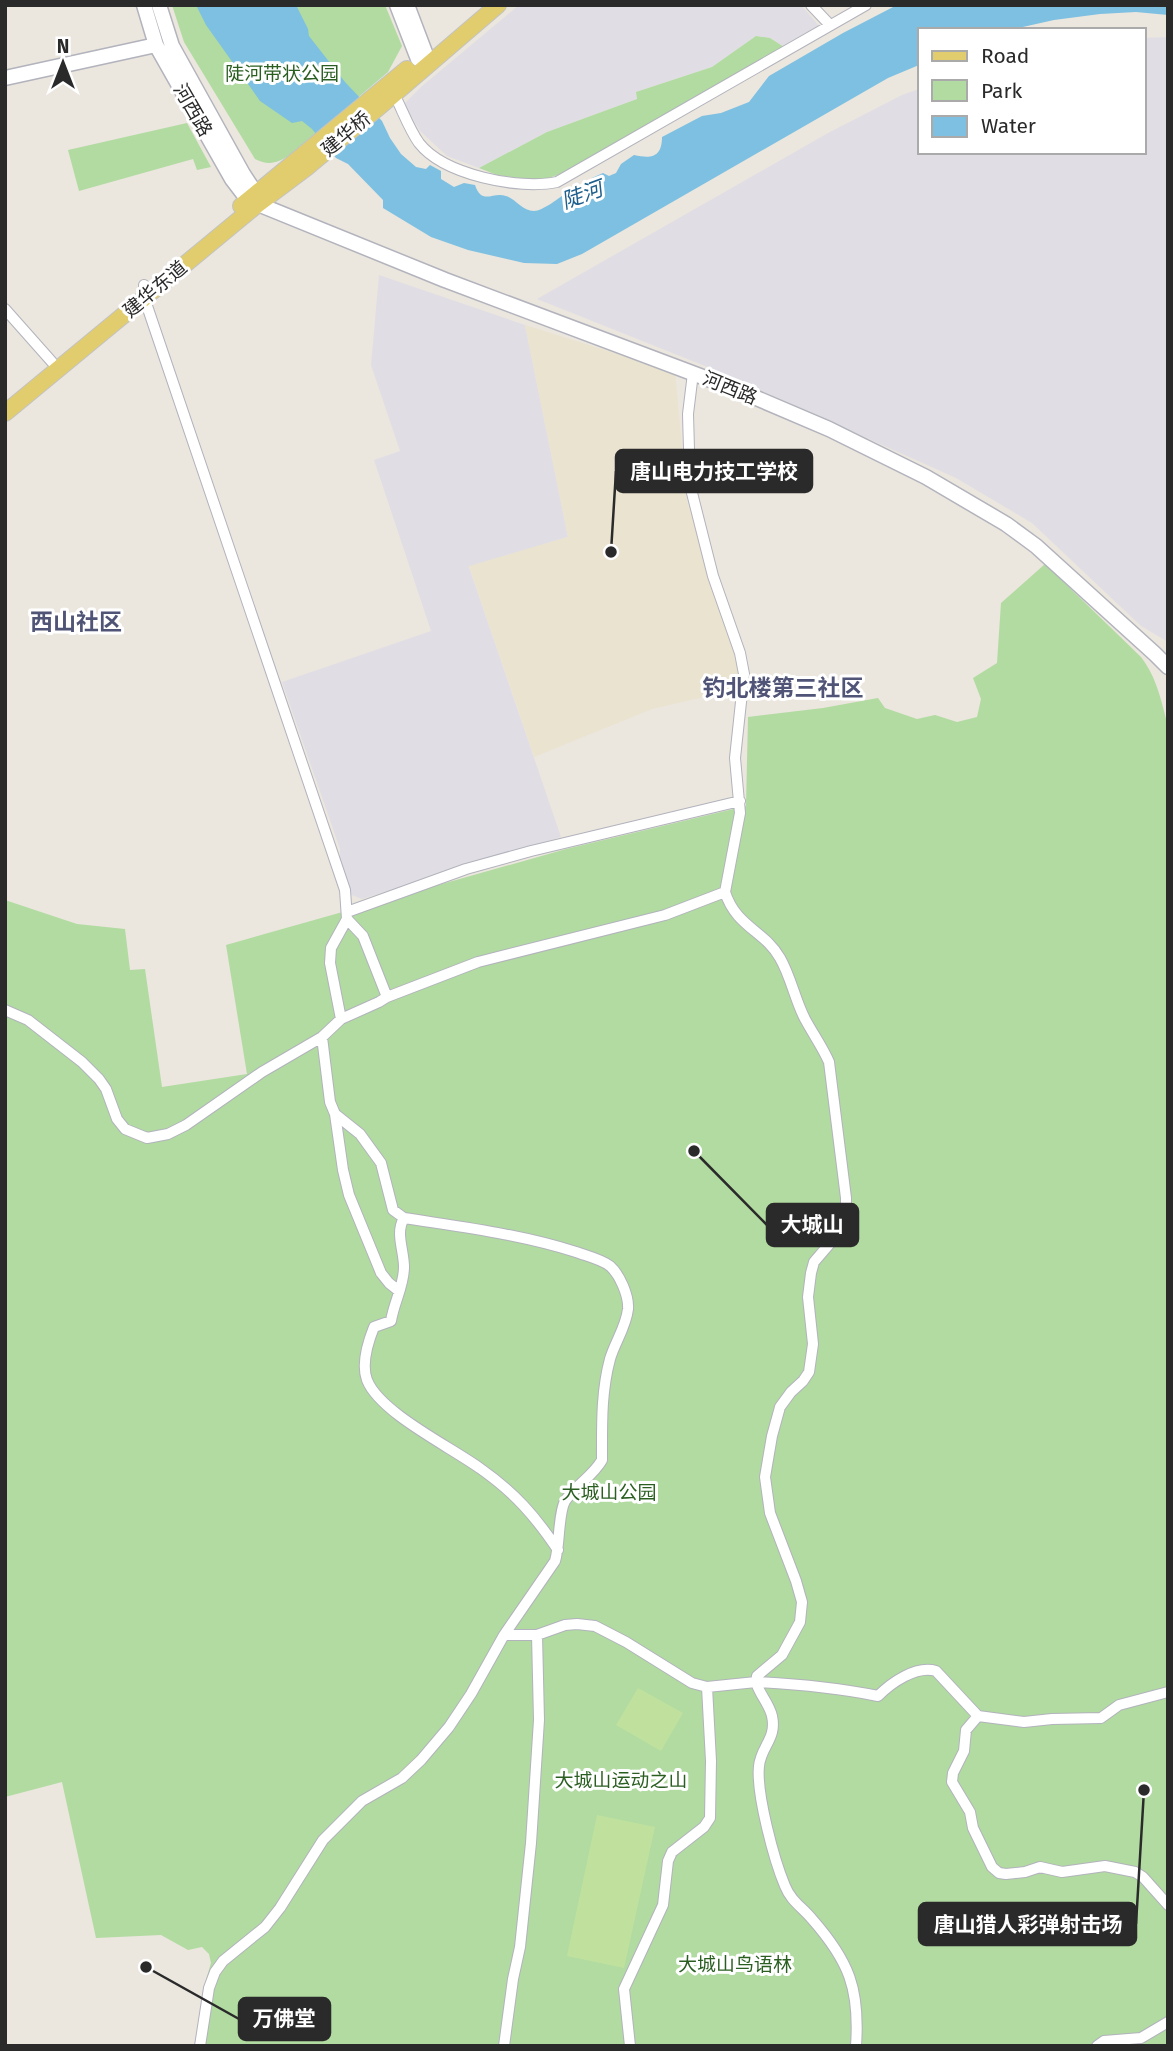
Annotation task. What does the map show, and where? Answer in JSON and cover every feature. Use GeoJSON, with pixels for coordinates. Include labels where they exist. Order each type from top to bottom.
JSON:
{"type":"FeatureCollection","features":[{"type":"Feature","properties":{"kind":"main road"},"geometry":{"type":"LineString","coordinates":[[386,96],[485,5]]}},
{"type":"Feature","properties":{"kind":"main road"},"geometry":{"type":"LineString","coordinates":[[425,59],[498,5]]}},
{"type":"Feature","properties":{"kind":"main road","name":"建华桥"},"geometry":{"type":"LineString","coordinates":[[301,164],[386,96]]}},
{"type":"Feature","properties":{"kind":"main road","name":"建华东道"},"geometry":{"type":"LineString","coordinates":[[5,413],[144,291],[254,199],[301,164]]}},
{"type":"Feature","properties":{"kind":"main road","name":"建华东道"},"geometry":{"type":"LineString","coordinates":[[5,402],[144,291]]}},
{"type":"Feature","properties":{"kind":"street","name":"河西路"},"geometry":{"type":"LineString","coordinates":[[144,5],[156,45],[232,179],[254,199],[445,280],[740,391],[829,429],[926,477],[1006,524],[1035,546],[1162,656],[1168,667]]}},
{"type":"Feature","properties":{"kind":"street","name":"河西路"},"geometry":{"type":"LineString","coordinates":[[159,5],[172,46],[243,174],[254,199]]}},
{"type":"Feature","properties":{"kind":"street"},"geometry":{"type":"LineString","coordinates":[[397,5],[425,59]]}},
{"type":"Feature","properties":{"kind":"street"},"geometry":{"type":"LineString","coordinates":[[407,5],[425,59]]}},
{"type":"Feature","properties":{"kind":"street"},"geometry":{"type":"LineString","coordinates":[[811,5],[830,25]]}},
{"type":"Feature","properties":{"kind":"street"},"geometry":{"type":"LineString","coordinates":[[386,96],[419,143],[435,158],[498,181],[541,185],[557,182],[866,5]]}},
{"type":"Feature","properties":{"kind":"street"},"geometry":{"type":"LineString","coordinates":[[5,78],[156,45]]}},
{"type":"Feature","properties":{"kind":"street"},"geometry":{"type":"LineString","coordinates":[[144,291],[345,890],[347,916],[331,948],[330,963],[341,1020]]}},
{"type":"Feature","properties":{"kind":"street"},"geometry":{"type":"LineString","coordinates":[[5,309],[52,362]]}},
{"type":"Feature","properties":{"kind":"street"},"geometry":{"type":"LineString","coordinates":[[693,373],[688,414],[690,485],[713,576],[740,653],[744,674],[735,758],[740,813],[725,892],[736,916],[779,956],[805,1019],[829,1062],[846,1198],[846,1220],[838,1234],[814,1262],[808,1297],[813,1344],[809,1371],[780,1407],[765,1477],[770,1513],[803,1602],[800,1622],[782,1655],[757,1676],[756,1682],[772,1716],[772,1739],[763,1751],[759,1766],[760,1791],[767,1824],[785,1886],[793,1901],[831,1941],[852,1980],[856,2046]]}},
{"type":"Feature","properties":{"kind":"street","name":"河西路"},"geometry":{"type":"LineString","coordinates":[[1162,656],[1168,678]]}},
{"type":"Feature","properties":{"kind":"street"},"geometry":{"type":"LineString","coordinates":[[347,916],[466,869],[740,802]]}},
{"type":"Feature","properties":{"kind":"street"},"geometry":{"type":"LineString","coordinates":[[5,1010],[28,1020],[82,1062],[106,1089],[117,1119],[125,1129],[147,1138],[168,1134],[186,1125],[262,1072],[322,1037],[341,1020],[380,1003],[387,997],[478,962],[665,915],[725,892]]}},
{"type":"Feature","properties":{"kind":"street"},"geometry":{"type":"LineString","coordinates":[[347,916],[363,936],[387,997]]}},
{"type":"Feature","properties":{"kind":"street"},"geometry":{"type":"LineString","coordinates":[[322,1037],[330,1102],[335,1114],[349,1195],[381,1273],[399,1291]]}},
{"type":"Feature","properties":{"kind":"street"},"geometry":{"type":"LineString","coordinates":[[200,2046],[209,1988],[223,1961],[265,1927],[323,1840],[362,1801],[401,1778],[421,1760],[449,1727],[504,1635],[555,1561],[562,1508],[602,1460],[603,1390],[610,1357],[628,1309],[617,1274],[608,1265],[594,1258],[553,1244],[404,1218],[393,1210],[381,1163],[360,1134],[335,1114]]}},
{"type":"Feature","properties":{"kind":"street"},"geometry":{"type":"LineString","coordinates":[[404,1218],[399,1225],[403,1277],[391,1321],[374,1327],[370,1336],[367,1345],[368,1382],[386,1407],[481,1469],[520,1500],[558,1550]]}},
{"type":"Feature","properties":{"kind":"street"},"geometry":{"type":"LineString","coordinates":[[504,1635],[537,1635],[577,1623],[595,1626],[692,1683],[707,1687],[756,1682],[795,1684],[878,1696],[893,1681],[928,1668],[936,1671],[978,1716],[1024,1722],[1101,1718],[1119,1705],[1168,1692]]}},
{"type":"Feature","properties":{"kind":"street"},"geometry":{"type":"LineString","coordinates":[[504,2046],[520,1947],[531,1843],[539,1720],[537,1635]]}},
{"type":"Feature","properties":{"kind":"street"},"geometry":{"type":"LineString","coordinates":[[630,2046],[624,1989],[663,1905],[668,1861],[672,1852],[704,1827],[710,1818],[711,1761],[707,1687]]}},
{"type":"Feature","properties":{"kind":"street"},"geometry":{"type":"LineString","coordinates":[[978,1716],[966,1730],[964,1751],[953,1773],[952,1782],[970,1812],[973,1828],[992,1867],[999,1873],[1006,1874],[1040,1867],[1062,1872],[1105,1866],[1135,1872],[1143,1877],[1168,1905]]}},
{"type":"Feature","properties":{"kind":"street"},"geometry":{"type":"LineString","coordinates":[[1097,2046],[1104,2041],[1140,2038],[1168,2022]]}},
{"type":"Feature","properties":{"kind":"shaded area"},"geometry":{"type":"Polygon","coordinates":[[[519,5],[801,5],[820,27],[784,47],[770,38],[756,36],[712,67],[636,92],[637,99],[547,132],[479,168],[447,156],[420,131],[404,104],[519,5]]]}},
{"type":"Feature","properties":{"kind":"shaded area"},"geometry":{"type":"Polygon","coordinates":[[[1168,37],[1168,642],[1141,626],[1032,523],[956,478],[715,370],[537,299],[828,133],[918,89],[918,154],[1145,154],[1145,38],[1168,37]]]}},
{"type":"Feature","properties":{"kind":"shaded area"},"geometry":{"type":"Polygon","coordinates":[[[379,275],[525,325],[568,537],[469,567],[561,837],[362,899],[349,894],[340,864],[340,849],[282,682],[431,631],[374,460],[400,451],[371,365],[379,275]]]}},
{"type":"Feature","properties":{"kind":"shaded area"},"geometry":{"type":"Polygon","coordinates":[[[525,325],[675,372],[687,501],[747,687],[652,709],[534,757],[469,566],[568,537],[525,325]]]}},
{"type":"Feature","properties":{"kind":"green space","name":"陡河带状公园"},"geometry":{"type":"Polygon","coordinates":[[[172,5],[385,5],[402,46],[388,72],[290,155],[269,163],[255,159],[184,42],[172,5]]]}},
{"type":"Feature","properties":{"kind":"green space"},"geometry":{"type":"Polygon","coordinates":[[[756,36],[770,38],[784,47],[563,173],[540,181],[497,175],[479,168],[547,132],[637,99],[636,92],[712,67],[756,36]]]}},
{"type":"Feature","properties":{"kind":"green space"},"geometry":{"type":"Polygon","coordinates":[[[187,123],[211,167],[197,170],[193,159],[79,191],[68,150],[187,123]]]}},
{"type":"Feature","properties":{"kind":"green space","name":"大城山公园"},"geometry":{"type":"Polygon","coordinates":[[[1045,564],[1141,657],[1155,681],[1168,726],[1168,2046],[196,2046],[205,1983],[211,1963],[209,1954],[202,1947],[188,1950],[161,1935],[96,1938],[62,1782],[5,1797],[5,900],[77,924],[125,929],[130,970],[145,969],[162,1087],[247,1074],[226,945],[566,849],[746,806],[748,717],[878,698],[885,708],[917,719],[935,715],[957,722],[977,717],[981,699],[973,678],[997,663],[1001,603],[1045,564]]]}},
{"type":"Feature","properties":{"kind":"green space"},"geometry":{"type":"Polygon","coordinates":[[[638,1688],[683,1713],[661,1751],[616,1725],[638,1688]]]}},
{"type":"Feature","properties":{"kind":"green space"},"geometry":{"type":"Polygon","coordinates":[[[597,1815],[655,1827],[624,1968],[567,1956],[597,1815]]]}},
{"type":"Feature","properties":{"kind":"water","name":"陡河"},"geometry":{"type":"Polygon","coordinates":[[[196,5],[296,5],[309,36],[345,82],[382,121],[401,154],[416,167],[426,169],[430,165],[441,171],[441,179],[454,187],[464,183],[475,185],[481,195],[506,196],[534,211],[568,192],[576,195],[583,193],[592,178],[603,173],[609,176],[616,173],[621,164],[634,155],[655,155],[662,144],[662,137],[702,116],[721,113],[749,102],[769,76],[897,5],[1168,5],[1168,15],[1136,12],[1100,14],[1018,28],[918,28],[918,65],[888,78],[582,254],[557,264],[524,263],[468,250],[431,237],[383,208],[383,200],[348,164],[336,158],[312,129],[302,121],[292,123],[260,101],[206,25],[196,5]]]}},
{"type":"Feature","properties":{"kind":"place","name":"唐山电力技工学校"},"geometry":{"type":"Point","coordinates":[611,552]}},
{"type":"Feature","properties":{"kind":"place","name":"大城山"},"geometry":{"type":"Point","coordinates":[694,1151]}},
{"type":"Feature","properties":{"kind":"place","name":"唐山猎人彩弹射击场"},"geometry":{"type":"Point","coordinates":[1144,1790]}},
{"type":"Feature","properties":{"kind":"place","name":"万佛堂"},"geometry":{"type":"Point","coordinates":[146,1967]}},
{"type":"Feature","properties":{"kind":"district","name":"西山社区"},"geometry":{"type":"Point","coordinates":[76,622]}},
{"type":"Feature","properties":{"kind":"district","name":"钓北楼第三社区"},"geometry":{"type":"Point","coordinates":[783,688]}},
{"type":"Feature","properties":{"kind":"park label","name":"大城山运动之山"},"geometry":{"type":"Point","coordinates":[621,1780]}},
{"type":"Feature","properties":{"kind":"park label","name":"大城山鸟语林"},"geometry":{"type":"Point","coordinates":[735,1964]}}]}
